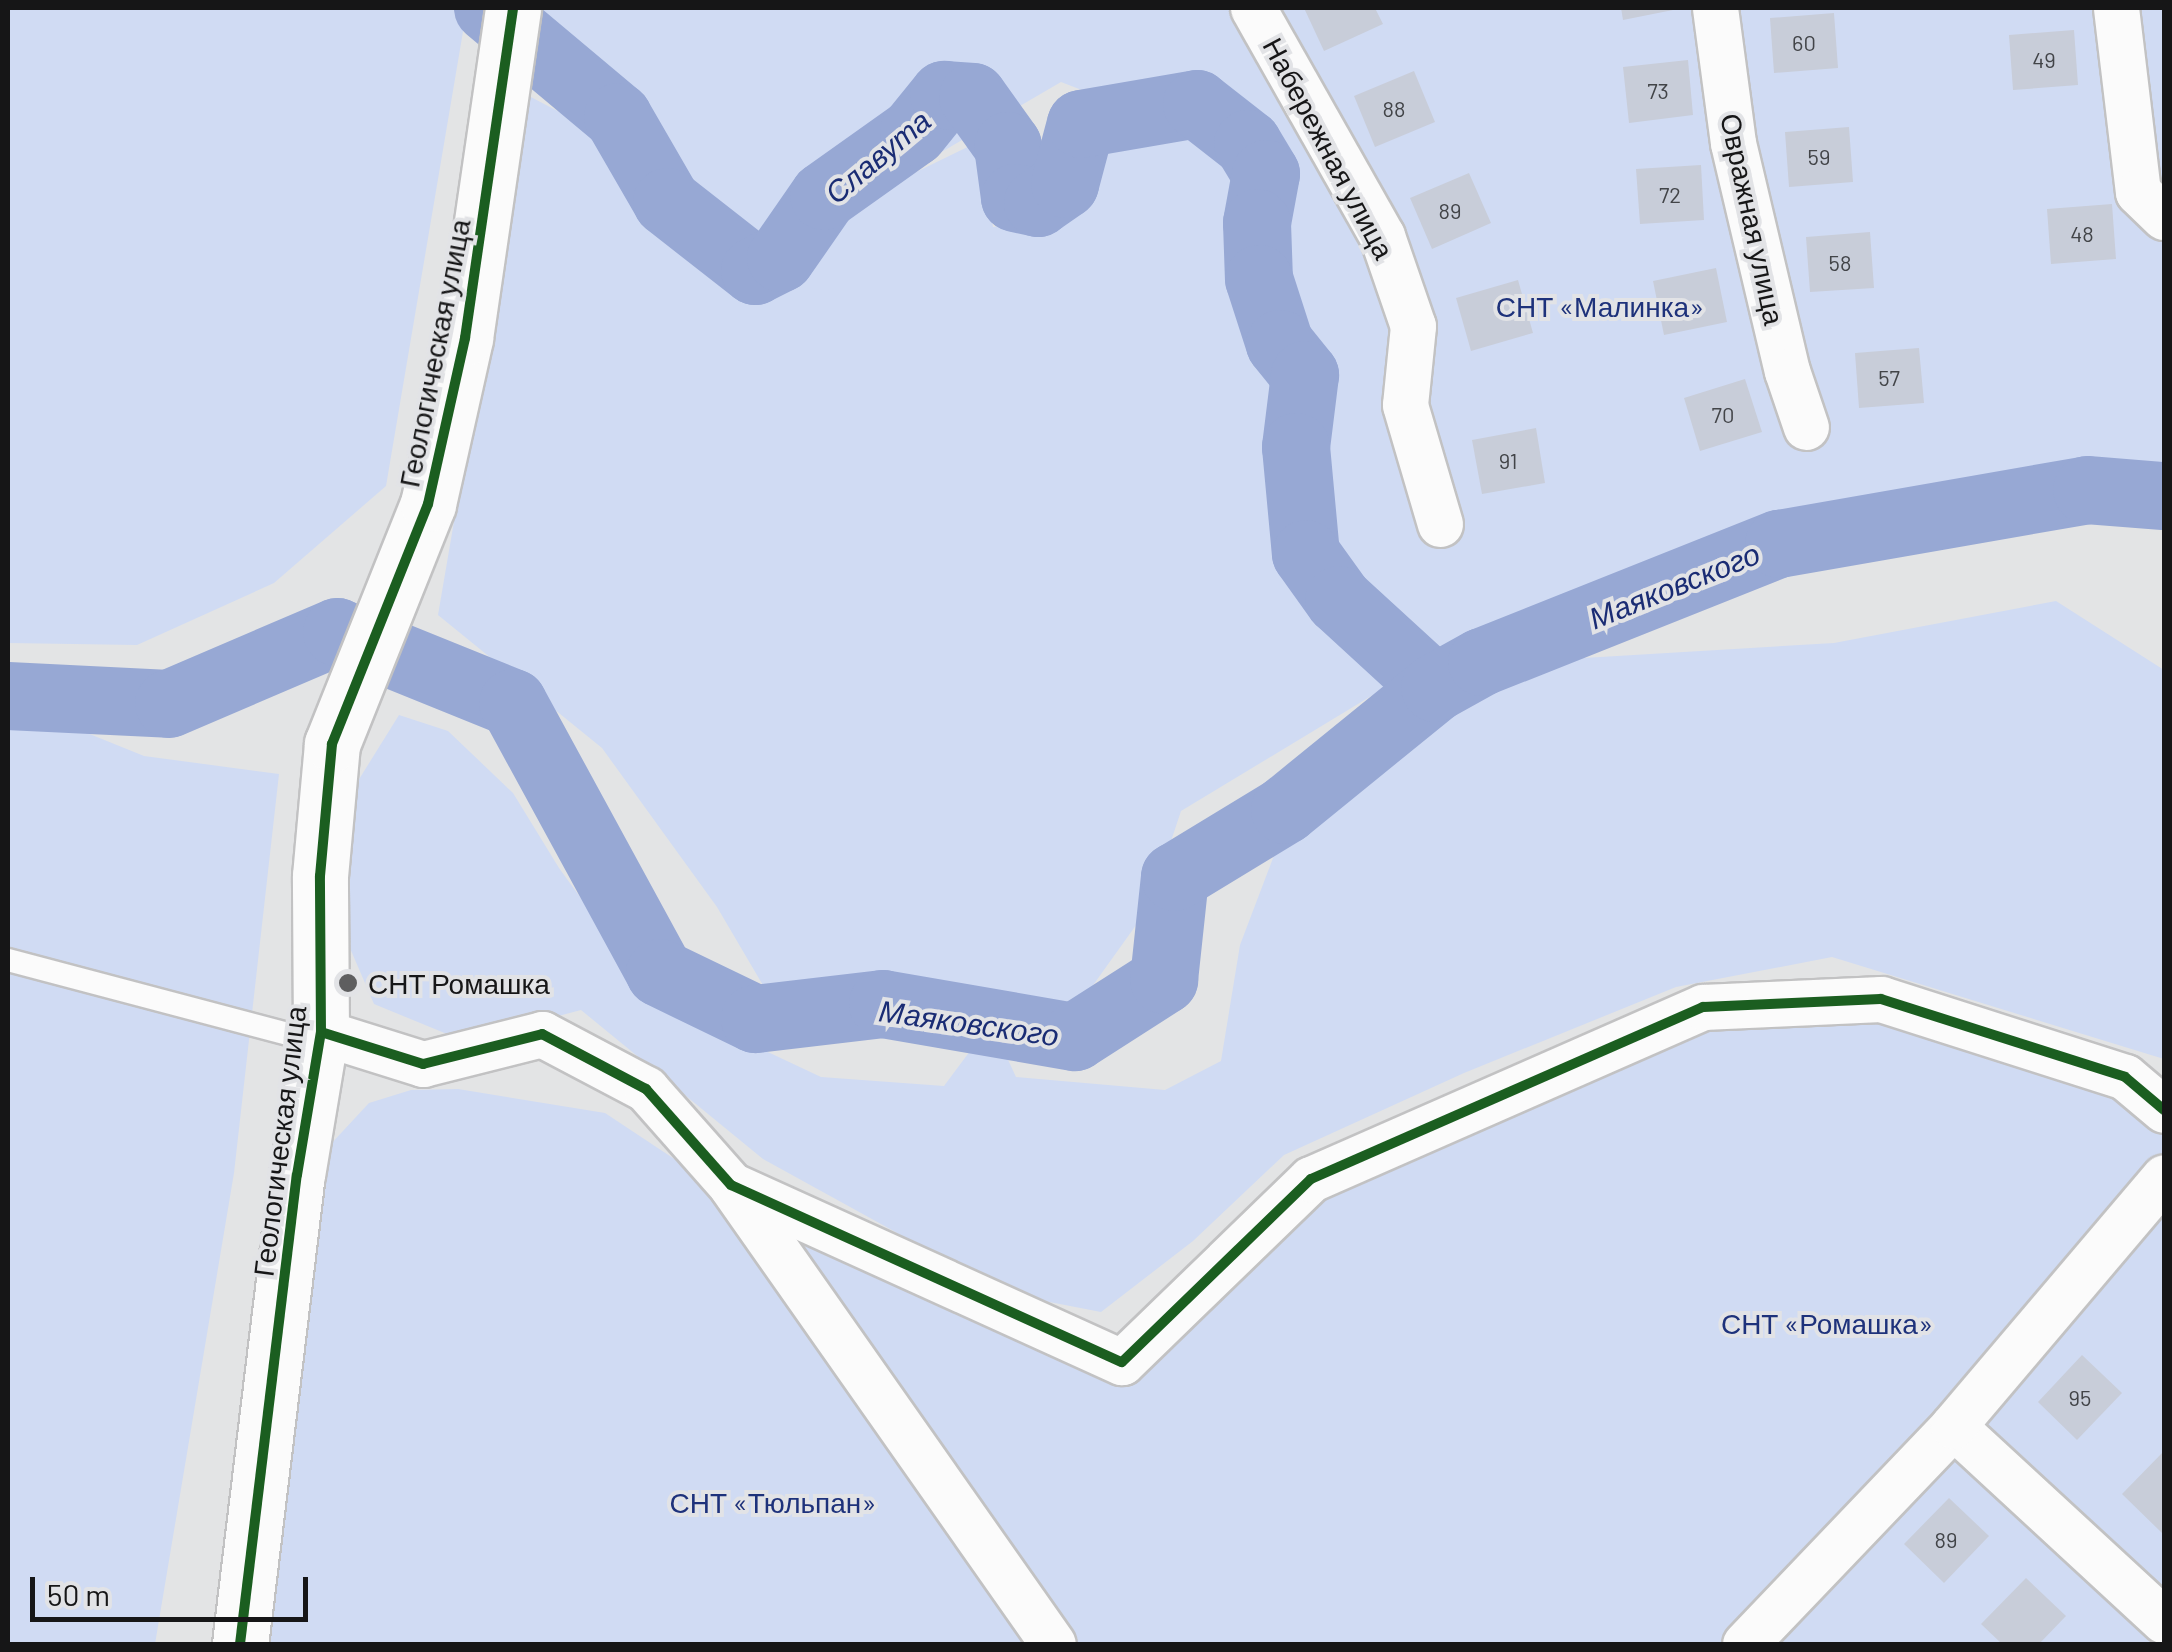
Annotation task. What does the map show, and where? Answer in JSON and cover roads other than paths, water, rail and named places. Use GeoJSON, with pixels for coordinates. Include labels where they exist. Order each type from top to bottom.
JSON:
{"type":"FeatureCollection","features":[{"type":"Feature","properties":{"kind":"street","name":"Набережная улица"},"geometry":{"type":"LineString","coordinates":[[1253,8],[1382,236],[1412,326],[1405,404],[1440,524]]}},
{"type":"Feature","properties":{"kind":"street","name":"Овражная улица"},"geometry":{"type":"LineString","coordinates":[[1714,8],[1733,143],[1787,370],[1806,428]]}},
{"type":"Feature","properties":{"kind":"street"},"geometry":{"type":"LineString","coordinates":[[2116,8],[2138,192],[2164,217]]}},
{"type":"Feature","properties":{"kind":"street","name":"Геологическая улица"},"geometry":{"type":"LineString","coordinates":[[240,1644],[297,1175],[320,1037],[320,876],[332,744],[428,504],[465,338],[513,9]]}},
{"type":"Feature","properties":{"kind":"street"},"geometry":{"type":"LineString","coordinates":[[731,1186],[1122,1362],[1311,1179],[1703,1007],[1881,999],[2125,1077],[2164,1110]]}},
{"type":"Feature","properties":{"kind":"street"},"geometry":{"type":"LineString","coordinates":[[320,1037],[423,1064],[542,1034],[646,1089],[731,1186],[1039,1636]]}},
{"type":"Feature","properties":{"kind":"street"},"geometry":{"type":"LineString","coordinates":[[1746,1644],[1954,1426],[2164,1176]]}},
{"type":"Feature","properties":{"kind":"street"},"geometry":{"type":"LineString","coordinates":[[1954,1426],[2164,1621]]}},
{"type":"Feature","properties":{"kind":"lane"},"geometry":{"type":"LineString","coordinates":[[8,960],[320,1037]]}},
{"type":"Feature","properties":{"kind":"waterway","name":"Славута"},"geometry":{"type":"LineString","coordinates":[[488,8],[618,117],[667,202],[755,271],[781,258],[824,196],[914,132],[944,95],[973,97],[1008,146],[1015,198],[1038,203],[1065,184],[1081,124],[1197,104],[1248,144],[1266,174],[1257,223],[1259,279],[1280,344],[1305,375],[1296,447],[1306,554],[1339,600],[1435,688]]}},
{"type":"Feature","properties":{"kind":"waterway","name":"Маяковского"},"geometry":{"type":"LineString","coordinates":[[8,696],[169,704],[337,632],[513,703],[660,973],[755,1019],[883,1004],[1075,1037],[1164,980],[1175,877],[1285,810],[1435,688],[1482,662],[1779,544],[2087,490],[2164,496]]}},
{"type":"Feature","properties":{"kind":"place","name":"СНТ Ромашка"},"geometry":{"type":"Point","coordinates":[348,983]}},
{"type":"Feature","properties":{"kind":"park label","name":"СНТ «Малинка»"},"geometry":{"type":"Point","coordinates":[1600,306]}},
{"type":"Feature","properties":{"kind":"park label","name":"СНТ «Ромашка»"},"geometry":{"type":"Point","coordinates":[1827,1323]}},
{"type":"Feature","properties":{"kind":"park label","name":"СНТ «Тюльпан»"},"geometry":{"type":"Point","coordinates":[773,1502]}}]}
